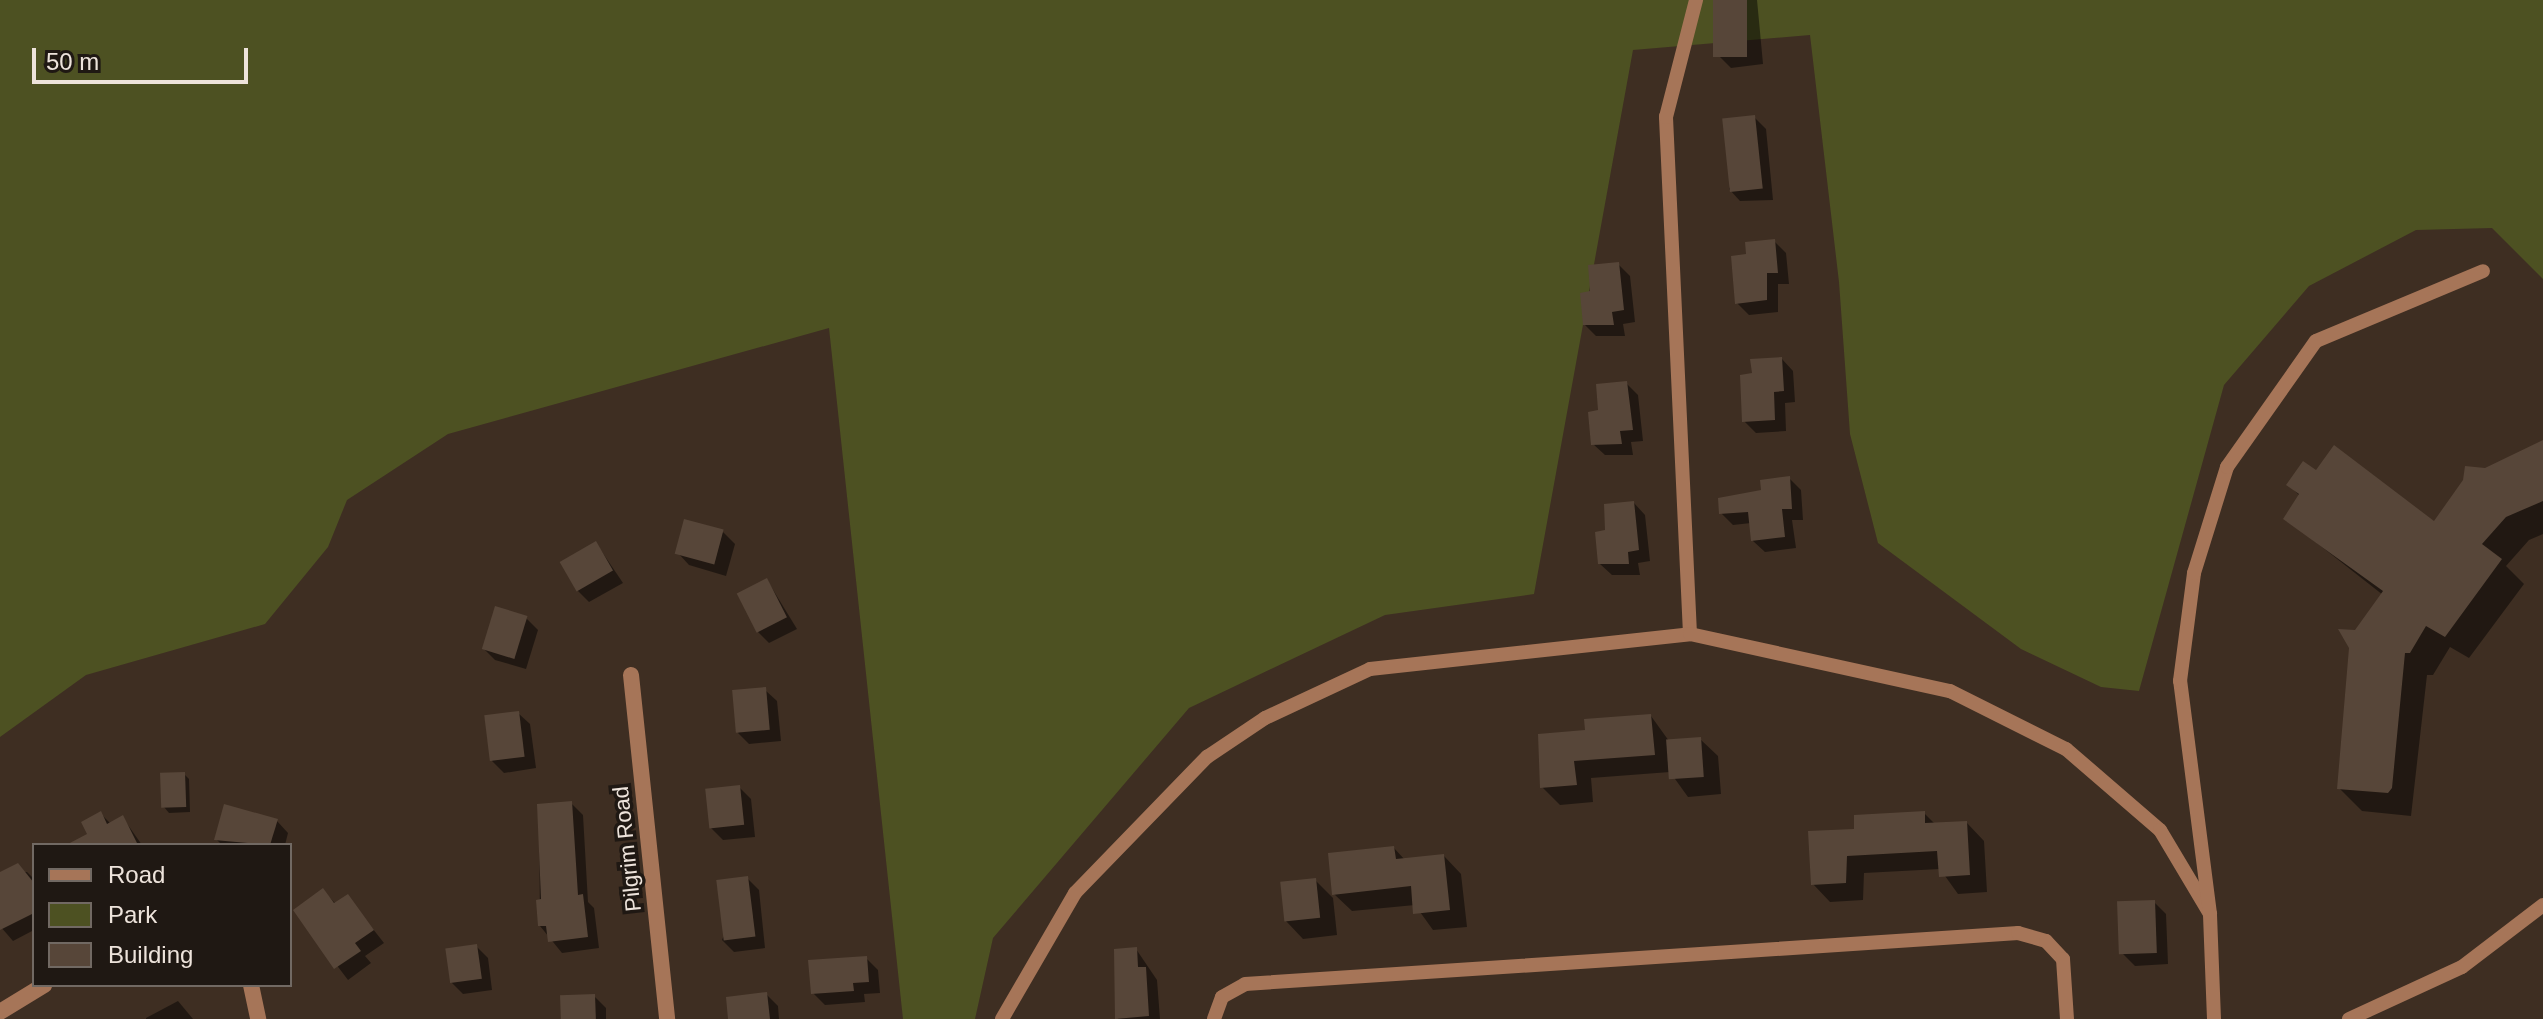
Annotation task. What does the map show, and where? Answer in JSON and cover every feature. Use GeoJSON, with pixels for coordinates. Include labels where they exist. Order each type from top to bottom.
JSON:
{"type":"FeatureCollection","features":[{"type":"Feature","properties":{"kind":"street","name":"Pilgrim Road"},"geometry":{"type":"LineString","coordinates":[[631,675],[667,1019]]}},
{"type":"Feature","properties":{"kind":"street"},"geometry":{"type":"LineString","coordinates":[[0,1012],[41,987]]}},
{"type":"Feature","properties":{"kind":"street"},"geometry":{"type":"LineString","coordinates":[[251,987],[258,1019]]}},
{"type":"Feature","properties":{"kind":"lane"},"geometry":{"type":"LineString","coordinates":[[1690,634],[1666,117],[1696,0]]}},
{"type":"Feature","properties":{"kind":"lane"},"geometry":{"type":"LineString","coordinates":[[2214,1019],[2210,914],[2180,681],[2194,573],[2227,467],[2316,341],[2483,271]]}},
{"type":"Feature","properties":{"kind":"lane"},"geometry":{"type":"LineString","coordinates":[[1002,1019],[1075,893],[1207,757],[1265,718],[1370,669],[1690,634],[1950,691],[2066,749],[2160,830],[2210,914]]}},
{"type":"Feature","properties":{"kind":"lane"},"geometry":{"type":"LineString","coordinates":[[2349,1019],[2462,967],[2543,905]]}},
{"type":"Feature","properties":{"kind":"lane"},"geometry":{"type":"LineString","coordinates":[[1214,1019],[1222,997],[1245,984],[2018,933],[2046,941],[2063,959],[2070,1016]]}},
{"type":"Feature","properties":{"kind":"green space"},"geometry":{"type":"Polygon","coordinates":[[[0,0],[2543,0],[2543,279],[2492,228],[2416,230],[2309,286],[2224,385],[2139,691],[2101,687],[2021,649],[1878,543],[1850,434],[1839,282],[1810,35],[1633,50],[1534,594],[1385,615],[1189,708],[993,938],[975,1019],[903,1019],[829,328],[448,434],[347,500],[328,547],[265,624],[86,675],[0,737],[0,0]]]}},
{"type":"Feature","properties":{"kind":"building"},"geometry":{"type":"Polygon","coordinates":[[[1713,0],[1747,0],[1747,57],[1713,57],[1713,0]]]}},
{"type":"Feature","properties":{"kind":"building"},"geometry":{"type":"Polygon","coordinates":[[[1755,115],[1763,189],[1730,192],[1722,118],[1755,115]]]}},
{"type":"Feature","properties":{"kind":"building"},"geometry":{"type":"Polygon","coordinates":[[[1775,239],[1778,273],[1767,273],[1767,300],[1735,304],[1731,256],[1746,254],[1745,242],[1775,239]]]}},
{"type":"Feature","properties":{"kind":"building"},"geometry":{"type":"Polygon","coordinates":[[[1619,262],[1624,310],[1612,312],[1614,325],[1583,325],[1580,293],[1590,291],[1588,265],[1619,262]]]}},
{"type":"Feature","properties":{"kind":"building"},"geometry":{"type":"Polygon","coordinates":[[[1782,357],[1784,391],[1774,392],[1775,420],[1742,422],[1740,375],[1752,373],[1750,359],[1782,357]]]}},
{"type":"Feature","properties":{"kind":"building"},"geometry":{"type":"Polygon","coordinates":[[[1627,381],[1633,430],[1620,431],[1622,444],[1591,445],[1588,412],[1598,410],[1596,384],[1627,381]]]}},
{"type":"Feature","properties":{"kind":"building"},"geometry":{"type":"Polygon","coordinates":[[[2543,440],[2543,501],[2506,517],[2482,544],[2502,559],[2445,637],[2426,626],[2410,653],[2405,653],[2392,788],[2388,793],[2337,789],[2349,648],[2338,629],[2355,630],[2383,591],[2283,519],[2299,494],[2286,485],[2303,461],[2316,470],[2334,445],[2434,521],[2463,480],[2465,466],[2485,468],[2543,440]]]}},
{"type":"Feature","properties":{"kind":"building"},"geometry":{"type":"Polygon","coordinates":[[[1790,476],[1792,509],[1782,509],[1785,537],[1751,541],[1748,512],[1719,514],[1718,498],[1761,490],[1760,480],[1790,476]]]}},
{"type":"Feature","properties":{"kind":"building"},"geometry":{"type":"Polygon","coordinates":[[[1634,501],[1639,550],[1628,552],[1629,564],[1598,564],[1595,532],[1605,530],[1604,504],[1634,501]]]}},
{"type":"Feature","properties":{"kind":"building"},"geometry":{"type":"Polygon","coordinates":[[[684,519],[724,530],[714,564],[675,554],[684,519]]]}},
{"type":"Feature","properties":{"kind":"building"},"geometry":{"type":"Polygon","coordinates":[[[596,541],[613,570],[577,591],[560,562],[596,541]]]}},
{"type":"Feature","properties":{"kind":"building"},"geometry":{"type":"Polygon","coordinates":[[[767,578],[787,617],[757,633],[737,593],[767,578]]]}},
{"type":"Feature","properties":{"kind":"building"},"geometry":{"type":"Polygon","coordinates":[[[495,606],[528,616],[514,659],[482,649],[495,606]]]}},
{"type":"Feature","properties":{"kind":"building"},"geometry":{"type":"Polygon","coordinates":[[[766,687],[770,730],[736,733],[732,690],[766,687]]]}},
{"type":"Feature","properties":{"kind":"building"},"geometry":{"type":"Polygon","coordinates":[[[519,711],[525,757],[490,761],[484,715],[519,711]]]}},
{"type":"Feature","properties":{"kind":"building"},"geometry":{"type":"Polygon","coordinates":[[[1651,714],[1655,755],[1574,761],[1577,785],[1540,788],[1538,734],[1585,730],[1584,719],[1651,714]]]}},
{"type":"Feature","properties":{"kind":"building"},"geometry":{"type":"Polygon","coordinates":[[[1701,737],[1704,777],[1669,779],[1666,739],[1701,737]]]}},
{"type":"Feature","properties":{"kind":"building"},"geometry":{"type":"Polygon","coordinates":[[[185,772],[186,807],[161,808],[160,773],[185,772]]]}},
{"type":"Feature","properties":{"kind":"building"},"geometry":{"type":"Polygon","coordinates":[[[740,785],[744,825],[709,828],[705,789],[740,785]]]}},
{"type":"Feature","properties":{"kind":"building"},"geometry":{"type":"Polygon","coordinates":[[[572,801],[578,895],[583,894],[588,937],[548,942],[546,926],[538,926],[536,900],[541,899],[537,804],[572,801]]]}},
{"type":"Feature","properties":{"kind":"building"},"geometry":{"type":"Polygon","coordinates":[[[224,804],[278,819],[271,843],[214,840],[224,804]]]}},
{"type":"Feature","properties":{"kind":"building"},"geometry":{"type":"Polygon","coordinates":[[[101,811],[107,824],[123,815],[137,843],[70,843],[87,834],[81,822],[101,811]]]}},
{"type":"Feature","properties":{"kind":"building"},"geometry":{"type":"Polygon","coordinates":[[[1925,811],[1925,823],[1967,821],[1970,875],[1939,877],[1937,851],[1847,856],[1846,883],[1811,885],[1808,831],[1854,829],[1854,815],[1925,811]]]}},
{"type":"Feature","properties":{"kind":"building"},"geometry":{"type":"Polygon","coordinates":[[[1394,846],[1396,859],[1444,854],[1450,910],[1413,914],[1411,886],[1332,895],[1328,853],[1394,846]]]}},
{"type":"Feature","properties":{"kind":"building"},"geometry":{"type":"Polygon","coordinates":[[[18,863],[32,880],[32,914],[0,930],[0,872],[18,863]]]}},
{"type":"Feature","properties":{"kind":"building"},"geometry":{"type":"Polygon","coordinates":[[[748,876],[755,937],[724,940],[716,880],[748,876]]]}},
{"type":"Feature","properties":{"kind":"building"},"geometry":{"type":"Polygon","coordinates":[[[1316,878],[1320,918],[1284,922],[1280,882],[1316,878]]]}},
{"type":"Feature","properties":{"kind":"building"},"geometry":{"type":"Polygon","coordinates":[[[323,888],[334,903],[348,894],[374,930],[355,943],[361,951],[334,969],[293,910],[323,888]]]}},
{"type":"Feature","properties":{"kind":"building"},"geometry":{"type":"Polygon","coordinates":[[[2155,900],[2157,953],[2119,954],[2117,901],[2155,900]]]}},
{"type":"Feature","properties":{"kind":"building"},"geometry":{"type":"Polygon","coordinates":[[[477,944],[482,979],[450,983],[445,948],[477,944]]]}},
{"type":"Feature","properties":{"kind":"building"},"geometry":{"type":"Polygon","coordinates":[[[1137,947],[1138,967],[1146,967],[1149,1016],[1115,1019],[1114,949],[1137,947]]]}},
{"type":"Feature","properties":{"kind":"building"},"geometry":{"type":"Polygon","coordinates":[[[867,956],[869,982],[853,983],[854,991],[811,994],[808,960],[867,956]]]}},
{"type":"Feature","properties":{"kind":"building"},"geometry":{"type":"Polygon","coordinates":[[[767,992],[770,1019],[728,1019],[726,997],[767,992]]]}},
{"type":"Feature","properties":{"kind":"building"},"geometry":{"type":"Polygon","coordinates":[[[595,994],[596,1019],[561,1019],[560,995],[595,994]]]}}]}
